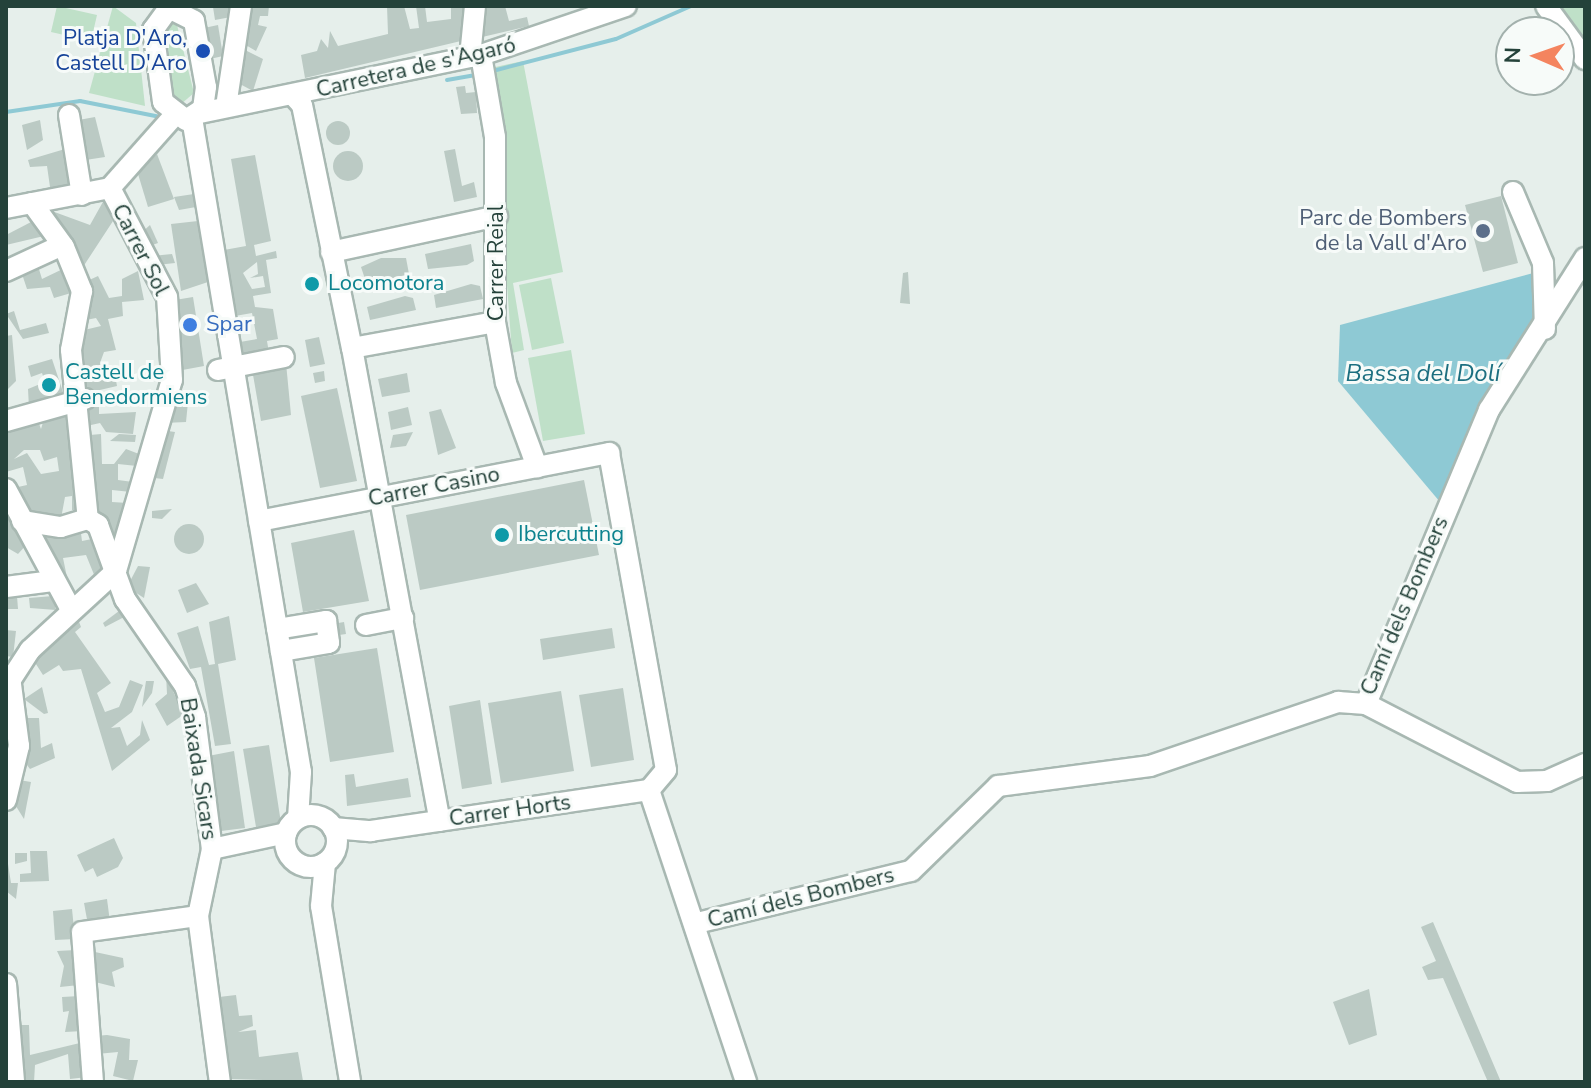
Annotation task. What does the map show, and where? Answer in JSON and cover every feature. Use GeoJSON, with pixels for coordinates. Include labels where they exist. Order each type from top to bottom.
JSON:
{"type":"FeatureCollection","features":[{"type":"Feature","properties":{"kind":"street"},"geometry":{"type":"LineString","coordinates":[[169,10],[206,87],[234,102],[241,6]]}},
{"type":"Feature","properties":{"kind":"street","name":"Carrer Reial"},"geometry":{"type":"LineString","coordinates":[[475,6],[478,59],[487,94],[497,216],[495,322],[506,383],[537,467]]}},
{"type":"Feature","properties":{"kind":"street","name":"Carretera de s'Agaró"},"geometry":{"type":"LineString","coordinates":[[188,116],[234,102],[293,95],[478,59],[626,6]]}},
{"type":"Feature","properties":{"kind":"street"},"geometry":{"type":"LineString","coordinates":[[1546,6],[1585,59]]}},
{"type":"Feature","properties":{"kind":"street"},"geometry":{"type":"LineString","coordinates":[[169,10],[163,102],[188,116]]}},
{"type":"Feature","properties":{"kind":"street"},"geometry":{"type":"LineString","coordinates":[[206,87],[188,116],[225,369],[259,521],[301,772],[325,863],[321,906],[350,1082]]}},
{"type":"Feature","properties":{"kind":"street"},"geometry":{"type":"LineString","coordinates":[[293,95],[302,105],[352,348],[440,821]]}},
{"type":"Feature","properties":{"kind":"street"},"geometry":{"type":"LineString","coordinates":[[69,115],[82,195]]}},
{"type":"Feature","properties":{"kind":"street","name":"Carrer Sol"},"geometry":{"type":"LineString","coordinates":[[102,589],[116,571],[169,381],[167,297],[110,188],[188,116]]}},
{"type":"Feature","properties":{"kind":"street"},"geometry":{"type":"LineString","coordinates":[[6,208],[110,188]]}},
{"type":"Feature","properties":{"kind":"street"},"geometry":{"type":"LineString","coordinates":[[1513,192],[1543,263],[1545,329]]}},
{"type":"Feature","properties":{"kind":"street"},"geometry":{"type":"LineString","coordinates":[[22,521],[61,527],[88,519],[77,453],[83,400],[71,350],[82,291],[32,203]]}},
{"type":"Feature","properties":{"kind":"street"},"geometry":{"type":"LineString","coordinates":[[331,252],[497,216]]}},
{"type":"Feature","properties":{"kind":"street"},"geometry":{"type":"LineString","coordinates":[[6,271],[58,247]]}},
{"type":"Feature","properties":{"kind":"street","name":"Camí dels Bombers"},"geometry":{"type":"LineString","coordinates":[[697,923],[911,871],[998,786],[1150,766],[1302,712],[1366,704],[1468,453],[1585,258]]}},
{"type":"Feature","properties":{"kind":"street"},"geometry":{"type":"LineString","coordinates":[[352,348],[495,322]]}},
{"type":"Feature","properties":{"kind":"street"},"geometry":{"type":"LineString","coordinates":[[225,369],[284,357]]}},
{"type":"Feature","properties":{"kind":"street"},"geometry":{"type":"LineString","coordinates":[[6,421],[83,400]]}},
{"type":"Feature","properties":{"kind":"street","name":"Carrer Casino"},"geometry":{"type":"LineString","coordinates":[[259,521],[609,453],[666,770],[649,790]]}},
{"type":"Feature","properties":{"kind":"street"},"geometry":{"type":"LineString","coordinates":[[6,489],[70,608]]}},
{"type":"Feature","properties":{"kind":"street","name":"Baixada Sicars"},"geometry":{"type":"LineString","coordinates":[[88,519],[98,525],[125,599],[185,686],[212,849],[198,916],[220,1082]]}},
{"type":"Feature","properties":{"kind":"street"},"geometry":{"type":"LineString","coordinates":[[6,587],[53,581]]}},
{"type":"Feature","properties":{"kind":"street"},"geometry":{"type":"LineString","coordinates":[[6,800],[19,746],[8,685],[70,608],[102,589],[125,599]]}},
{"type":"Feature","properties":{"kind":"street"},"geometry":{"type":"LineString","coordinates":[[366,625],[403,618]]}},
{"type":"Feature","properties":{"kind":"street"},"geometry":{"type":"LineString","coordinates":[[277,629],[326,621],[329,643],[281,651]]}},
{"type":"Feature","properties":{"kind":"street"},"geometry":{"type":"LineString","coordinates":[[1366,704],[1517,782],[1547,781],[1585,764]]}},
{"type":"Feature","properties":{"kind":"street"},"geometry":{"type":"LineString","coordinates":[[649,790],[697,923],[746,1082]]}},
{"type":"Feature","properties":{"kind":"street","name":"Carrer Horts"},"geometry":{"type":"LineString","coordinates":[[212,849],[249,846],[314,828],[371,831],[649,790]]}},
{"type":"Feature","properties":{"kind":"street"},"geometry":{"type":"LineString","coordinates":[[296,860],[314,828]]}},
{"type":"Feature","properties":{"kind":"street","name":"Carrer Horts"},"geometry":{"type":"LineString","coordinates":[[249,846],[296,860]]}},
{"type":"Feature","properties":{"kind":"street"},"geometry":{"type":"LineString","coordinates":[[296,860],[325,863]]}},
{"type":"Feature","properties":{"kind":"street"},"geometry":{"type":"LineString","coordinates":[[296,860],[321,906]]}},
{"type":"Feature","properties":{"kind":"street"},"geometry":{"type":"LineString","coordinates":[[93,1082],[82,932],[198,916]]}},
{"type":"Feature","properties":{"kind":"street"},"geometry":{"type":"LineString","coordinates":[[6,984],[14,1082]]}},
{"type":"Feature","properties":{"kind":"green space"},"geometry":{"type":"Polygon","coordinates":[[[57,6],[97,15],[91,41],[51,32],[57,6]]]}},
{"type":"Feature","properties":{"kind":"green space"},"geometry":{"type":"Polygon","coordinates":[[[113,6],[136,23],[145,106],[89,93],[113,6]]]}},
{"type":"Feature","properties":{"kind":"green space"},"geometry":{"type":"Polygon","coordinates":[[[1558,6],[1585,6],[1585,40],[1575,27],[1575,16],[1566,16],[1558,6]]]}},
{"type":"Feature","properties":{"kind":"green space"},"geometry":{"type":"Polygon","coordinates":[[[176,21],[194,93],[181,104],[169,95],[159,34],[176,21]]]}},
{"type":"Feature","properties":{"kind":"green space"},"geometry":{"type":"Polygon","coordinates":[[[523,61],[563,272],[513,283],[524,350],[512,353],[491,68],[523,61]]]}},
{"type":"Feature","properties":{"kind":"green space"},"geometry":{"type":"Polygon","coordinates":[[[551,278],[564,343],[532,350],[519,285],[551,278]]]}},
{"type":"Feature","properties":{"kind":"green space"},"geometry":{"type":"Polygon","coordinates":[[[571,350],[585,434],[543,441],[528,358],[571,350]]]}},
{"type":"Feature","properties":{"kind":"water","name":"Bassa del Dolí"},"geometry":{"type":"Polygon","coordinates":[[[1537,272],[1534,321],[1440,502],[1338,381],[1340,325],[1537,272]]]}},
{"type":"Feature","properties":{"kind":"building"},"geometry":{"type":"Polygon","coordinates":[[[229,6],[231,17],[215,20],[213,7],[229,6]]]}},
{"type":"Feature","properties":{"kind":"building"},"geometry":{"type":"Polygon","coordinates":[[[249,6],[269,6],[268,16],[260,16],[258,25],[267,27],[256,51],[244,44],[249,6]]]}},
{"type":"Feature","properties":{"kind":"building"},"geometry":{"type":"Polygon","coordinates":[[[387,6],[404,6],[410,29],[419,28],[416,6],[425,6],[427,22],[451,19],[451,6],[465,6],[461,41],[305,78],[301,55],[317,51],[321,39],[328,48],[330,31],[338,46],[388,34],[387,6]]]}},
{"type":"Feature","properties":{"kind":"building"},"geometry":{"type":"Polygon","coordinates":[[[481,6],[505,6],[509,21],[527,17],[529,26],[478,38],[481,6]]]}},
{"type":"Feature","properties":{"kind":"building"},"geometry":{"type":"Polygon","coordinates":[[[218,25],[223,56],[210,59],[204,28],[218,25]]]}},
{"type":"Feature","properties":{"kind":"building"},"geometry":{"type":"Polygon","coordinates":[[[243,49],[263,59],[253,91],[238,83],[243,49]]]}},
{"type":"Feature","properties":{"kind":"building"},"geometry":{"type":"Polygon","coordinates":[[[465,86],[466,93],[476,92],[477,113],[461,114],[456,87],[465,86]]]}},
{"type":"Feature","properties":{"kind":"building"},"geometry":{"type":"Polygon","coordinates":[[[95,117],[105,157],[79,161],[73,121],[95,117]]]}},
{"type":"Feature","properties":{"kind":"building"},"geometry":{"type":"Polygon","coordinates":[[[40,120],[43,140],[27,150],[22,125],[40,120]]]}},
{"type":"Feature","properties":{"kind":"building"},"geometry":{"type":"Polygon","coordinates":[[[338,121],[346,125],[350,133],[346,141],[338,145],[330,141],[326,133],[330,125],[338,121]]]}},
{"type":"Feature","properties":{"kind":"building"},"geometry":{"type":"Polygon","coordinates":[[[65,149],[78,189],[51,194],[47,166],[30,167],[28,160],[65,149]]]}},
{"type":"Feature","properties":{"kind":"building"},"geometry":{"type":"Polygon","coordinates":[[[455,149],[462,186],[474,182],[477,197],[454,202],[444,151],[455,149]]]}},
{"type":"Feature","properties":{"kind":"building"},"geometry":{"type":"Polygon","coordinates":[[[348,151],[354,152],[362,160],[362,172],[354,180],[348,181],[342,180],[334,172],[333,166],[334,160],[342,152],[348,151]]]}},
{"type":"Feature","properties":{"kind":"building"},"geometry":{"type":"Polygon","coordinates":[[[157,154],[174,199],[148,207],[138,174],[157,154]]]}},
{"type":"Feature","properties":{"kind":"building"},"geometry":{"type":"Polygon","coordinates":[[[255,155],[271,241],[254,245],[256,256],[276,251],[277,258],[266,260],[271,293],[253,296],[255,307],[273,309],[278,339],[267,341],[269,353],[243,359],[240,342],[257,339],[252,313],[235,316],[224,250],[246,246],[231,159],[255,155]],[[257,262],[243,273],[252,289],[265,287],[263,276],[250,278],[258,274],[257,262]]]}},
{"type":"Feature","properties":{"kind":"building"},"geometry":{"type":"Polygon","coordinates":[[[194,194],[196,207],[179,210],[174,197],[194,194]]]}},
{"type":"Feature","properties":{"kind":"building"},"geometry":{"type":"Polygon","coordinates":[[[1501,196],[1518,263],[1483,272],[1465,205],[1501,196]]]}},
{"type":"Feature","properties":{"kind":"building"},"geometry":{"type":"Polygon","coordinates":[[[104,200],[113,221],[81,270],[49,210],[90,225],[104,200]]]}},
{"type":"Feature","properties":{"kind":"building"},"geometry":{"type":"Polygon","coordinates":[[[33,221],[44,236],[6,245],[6,235],[33,221]]]}},
{"type":"Feature","properties":{"kind":"building"},"geometry":{"type":"Polygon","coordinates":[[[198,221],[208,282],[181,291],[171,224],[198,221]]]}},
{"type":"Feature","properties":{"kind":"building"},"geometry":{"type":"Polygon","coordinates":[[[150,225],[158,243],[147,247],[140,234],[150,225]]]}},
{"type":"Feature","properties":{"kind":"building"},"geometry":{"type":"Polygon","coordinates":[[[471,244],[474,261],[467,265],[428,269],[425,254],[471,244]]]}},
{"type":"Feature","properties":{"kind":"building"},"geometry":{"type":"Polygon","coordinates":[[[172,254],[175,263],[157,265],[152,256],[172,254]]]}},
{"type":"Feature","properties":{"kind":"building"},"geometry":{"type":"Polygon","coordinates":[[[381,258],[406,258],[409,274],[367,285],[361,267],[381,258]]]}},
{"type":"Feature","properties":{"kind":"building"},"geometry":{"type":"Polygon","coordinates":[[[38,266],[42,279],[69,266],[78,291],[54,298],[50,287],[27,289],[21,271],[38,266]]]}},
{"type":"Feature","properties":{"kind":"building"},"geometry":{"type":"Polygon","coordinates":[[[138,271],[144,300],[122,302],[123,316],[108,319],[116,350],[104,352],[100,363],[102,377],[115,375],[117,386],[87,393],[80,331],[101,326],[96,318],[86,320],[85,282],[98,276],[109,298],[122,296],[122,279],[138,271]]]}},
{"type":"Feature","properties":{"kind":"building"},"geometry":{"type":"Polygon","coordinates":[[[908,272],[910,304],[900,303],[903,273],[908,272]]]}},
{"type":"Feature","properties":{"kind":"building"},"geometry":{"type":"Polygon","coordinates":[[[471,284],[480,286],[483,299],[436,308],[434,295],[471,284]]]}},
{"type":"Feature","properties":{"kind":"building"},"geometry":{"type":"Polygon","coordinates":[[[405,296],[413,298],[416,310],[370,320],[367,307],[405,296]]]}},
{"type":"Feature","properties":{"kind":"building"},"geometry":{"type":"Polygon","coordinates":[[[193,297],[204,366],[177,371],[175,300],[193,297]]]}},
{"type":"Feature","properties":{"kind":"building"},"geometry":{"type":"Polygon","coordinates":[[[14,311],[20,330],[46,323],[49,333],[23,339],[6,314],[14,311]]]}},
{"type":"Feature","properties":{"kind":"building"},"geometry":{"type":"Polygon","coordinates":[[[12,335],[16,381],[6,391],[6,336],[12,335]]]}},
{"type":"Feature","properties":{"kind":"building"},"geometry":{"type":"Polygon","coordinates":[[[319,337],[325,364],[310,367],[305,340],[319,337]]]}},
{"type":"Feature","properties":{"kind":"building","name":"Castell de Benedormiens"},"geometry":{"type":"Polygon","coordinates":[[[52,359],[65,398],[29,408],[28,389],[45,382],[42,373],[31,377],[28,366],[52,359]]]}},
{"type":"Feature","properties":{"kind":"building"},"geometry":{"type":"Polygon","coordinates":[[[286,363],[291,415],[261,421],[252,369],[286,363]]]}},
{"type":"Feature","properties":{"kind":"building"},"geometry":{"type":"Polygon","coordinates":[[[324,371],[325,381],[315,383],[313,373],[324,371]]]}},
{"type":"Feature","properties":{"kind":"building"},"geometry":{"type":"Polygon","coordinates":[[[407,373],[410,392],[382,397],[378,379],[407,373]]]}},
{"type":"Feature","properties":{"kind":"building"},"geometry":{"type":"Polygon","coordinates":[[[337,388],[357,481],[320,488],[301,396],[337,388]]]}},
{"type":"Feature","properties":{"kind":"building"},"geometry":{"type":"Polygon","coordinates":[[[188,402],[186,422],[164,423],[176,403],[188,402]]]}},
{"type":"Feature","properties":{"kind":"building"},"geometry":{"type":"Polygon","coordinates":[[[99,405],[99,414],[136,412],[133,434],[106,432],[100,423],[82,427],[83,409],[99,405]]]}},
{"type":"Feature","properties":{"kind":"building"},"geometry":{"type":"Polygon","coordinates":[[[408,407],[412,425],[391,430],[388,412],[408,407]]]}},
{"type":"Feature","properties":{"kind":"building"},"geometry":{"type":"Polygon","coordinates":[[[441,409],[456,448],[438,455],[429,412],[441,409]]]}},
{"type":"Feature","properties":{"kind":"building"},"geometry":{"type":"Polygon","coordinates":[[[74,412],[84,511],[72,510],[72,496],[65,497],[60,524],[34,520],[9,489],[27,485],[23,467],[6,472],[6,432],[38,421],[41,429],[44,419],[74,412]],[[24,450],[14,459],[27,453],[41,474],[59,471],[57,457],[44,461],[40,450],[24,450]]]}},
{"type":"Feature","properties":{"kind":"building"},"geometry":{"type":"Polygon","coordinates":[[[161,430],[175,432],[163,479],[146,477],[161,430]]]}},
{"type":"Feature","properties":{"kind":"building"},"geometry":{"type":"Polygon","coordinates":[[[413,432],[406,446],[390,448],[393,435],[413,432]]]}},
{"type":"Feature","properties":{"kind":"building"},"geometry":{"type":"Polygon","coordinates":[[[101,434],[102,464],[114,464],[126,449],[139,454],[137,466],[118,464],[118,480],[133,482],[131,492],[112,490],[112,502],[128,503],[116,548],[89,510],[79,436],[101,434]]]}},
{"type":"Feature","properties":{"kind":"building"},"geometry":{"type":"Polygon","coordinates":[[[119,434],[136,435],[135,442],[110,441],[119,434]]]}},
{"type":"Feature","properties":{"kind":"building","name":"Ibercutting"},"geometry":{"type":"Polygon","coordinates":[[[584,480],[599,555],[420,590],[406,515],[584,480]]]}},
{"type":"Feature","properties":{"kind":"building"},"geometry":{"type":"Polygon","coordinates":[[[6,508],[27,544],[18,554],[6,547],[6,508]]]}},
{"type":"Feature","properties":{"kind":"building"},"geometry":{"type":"Polygon","coordinates":[[[172,509],[162,519],[152,518],[152,511],[172,509]]]}},
{"type":"Feature","properties":{"kind":"building"},"geometry":{"type":"Polygon","coordinates":[[[189,524],[200,528],[204,539],[200,550],[189,554],[178,550],[174,539],[178,528],[189,524]]]}},
{"type":"Feature","properties":{"kind":"building"},"geometry":{"type":"Polygon","coordinates":[[[28,525],[80,526],[82,541],[97,538],[104,575],[95,577],[86,555],[63,558],[68,582],[59,586],[28,525]]]}},
{"type":"Feature","properties":{"kind":"building"},"geometry":{"type":"Polygon","coordinates":[[[354,530],[369,601],[303,612],[291,543],[354,530]]]}},
{"type":"Feature","properties":{"kind":"building"},"geometry":{"type":"Polygon","coordinates":[[[138,566],[150,567],[144,598],[127,587],[138,566]]]}},
{"type":"Feature","properties":{"kind":"building"},"geometry":{"type":"Polygon","coordinates":[[[196,583],[209,604],[187,613],[178,590],[196,583]]]}},
{"type":"Feature","properties":{"kind":"building"},"geometry":{"type":"Polygon","coordinates":[[[6,596],[17,596],[18,609],[6,609],[6,596]]]}},
{"type":"Feature","properties":{"kind":"building"},"geometry":{"type":"Polygon","coordinates":[[[53,596],[56,610],[30,608],[29,598],[53,596]]]}},
{"type":"Feature","properties":{"kind":"building"},"geometry":{"type":"Polygon","coordinates":[[[123,608],[128,615],[105,627],[103,623],[123,608]]]}},
{"type":"Feature","properties":{"kind":"building"},"geometry":{"type":"Polygon","coordinates":[[[76,614],[81,627],[75,632],[111,683],[97,693],[105,712],[119,707],[130,680],[143,685],[132,712],[111,728],[120,727],[127,746],[140,735],[142,720],[150,740],[112,771],[81,669],[63,671],[59,665],[43,675],[34,661],[76,614]]]}},
{"type":"Feature","properties":{"kind":"building"},"geometry":{"type":"Polygon","coordinates":[[[229,616],[236,660],[218,664],[231,744],[215,746],[201,667],[190,669],[177,633],[198,626],[209,665],[215,664],[209,622],[229,616]]]}},
{"type":"Feature","properties":{"kind":"building"},"geometry":{"type":"Polygon","coordinates":[[[344,622],[346,634],[312,639],[310,628],[344,622]]]}},
{"type":"Feature","properties":{"kind":"building"},"geometry":{"type":"Polygon","coordinates":[[[612,628],[615,648],[543,660],[540,639],[612,628]]]}},
{"type":"Feature","properties":{"kind":"building"},"geometry":{"type":"Polygon","coordinates":[[[6,630],[16,631],[13,657],[6,656],[6,630]]]}},
{"type":"Feature","properties":{"kind":"building"},"geometry":{"type":"Polygon","coordinates":[[[377,648],[394,752],[330,762],[314,658],[377,648]]]}},
{"type":"Feature","properties":{"kind":"building"},"geometry":{"type":"Polygon","coordinates":[[[166,674],[183,715],[167,726],[155,704],[167,694],[166,674]]]}},
{"type":"Feature","properties":{"kind":"building"},"geometry":{"type":"Polygon","coordinates":[[[146,681],[154,681],[152,693],[142,707],[146,681]]]}},
{"type":"Feature","properties":{"kind":"building"},"geometry":{"type":"Polygon","coordinates":[[[42,687],[48,713],[44,714],[24,699],[42,687]]]}},
{"type":"Feature","properties":{"kind":"building"},"geometry":{"type":"Polygon","coordinates":[[[623,688],[634,760],[591,767],[579,695],[623,688]]]}},
{"type":"Feature","properties":{"kind":"building"},"geometry":{"type":"Polygon","coordinates":[[[561,691],[574,771],[501,783],[488,703],[561,691]]]}},
{"type":"Feature","properties":{"kind":"building"},"geometry":{"type":"Polygon","coordinates":[[[480,700],[492,784],[462,789],[449,706],[480,700]]]}},
{"type":"Feature","properties":{"kind":"building"},"geometry":{"type":"Polygon","coordinates":[[[20,718],[39,718],[41,748],[52,743],[55,758],[30,769],[21,757],[20,718]]]}},
{"type":"Feature","properties":{"kind":"building"},"geometry":{"type":"Polygon","coordinates":[[[269,745],[281,823],[256,827],[243,749],[269,745]]]}},
{"type":"Feature","properties":{"kind":"building"},"geometry":{"type":"Polygon","coordinates":[[[234,751],[245,828],[221,831],[208,756],[234,751]]]}},
{"type":"Feature","properties":{"kind":"building"},"geometry":{"type":"Polygon","coordinates":[[[354,774],[356,787],[408,778],[411,797],[347,806],[345,775],[354,774]]]}},
{"type":"Feature","properties":{"kind":"building"},"geometry":{"type":"Polygon","coordinates":[[[19,780],[31,782],[24,819],[14,803],[19,780]]]}},
{"type":"Feature","properties":{"kind":"building"},"geometry":{"type":"Polygon","coordinates":[[[114,838],[123,858],[118,867],[97,877],[93,868],[85,872],[77,855],[114,838]]]}},
{"type":"Feature","properties":{"kind":"building"},"geometry":{"type":"Polygon","coordinates":[[[6,851],[11,883],[18,883],[16,899],[6,891],[6,851]]]}},
{"type":"Feature","properties":{"kind":"building"},"geometry":{"type":"Polygon","coordinates":[[[30,851],[47,851],[49,881],[20,882],[20,874],[31,873],[30,851]]]}},
{"type":"Feature","properties":{"kind":"building"},"geometry":{"type":"Polygon","coordinates":[[[15,853],[27,853],[27,861],[15,864],[15,853]]]}},
{"type":"Feature","properties":{"kind":"building"},"geometry":{"type":"Polygon","coordinates":[[[107,899],[110,922],[88,925],[84,903],[107,899]]]}},
{"type":"Feature","properties":{"kind":"building"},"geometry":{"type":"Polygon","coordinates":[[[72,909],[75,939],[55,940],[53,911],[72,909]]]}},
{"type":"Feature","properties":{"kind":"building"},"geometry":{"type":"Polygon","coordinates":[[[1433,922],[1501,1082],[1488,1082],[1443,978],[1428,980],[1422,967],[1436,961],[1421,927],[1433,922]]]}},
{"type":"Feature","properties":{"kind":"building"},"geometry":{"type":"Polygon","coordinates":[[[76,950],[79,985],[60,987],[64,966],[57,951],[76,950]]]}},
{"type":"Feature","properties":{"kind":"building"},"geometry":{"type":"Polygon","coordinates":[[[95,952],[123,958],[124,967],[112,972],[115,987],[95,982],[95,952]]]}},
{"type":"Feature","properties":{"kind":"building"},"geometry":{"type":"Polygon","coordinates":[[[1369,989],[1377,1035],[1349,1045],[1333,1002],[1369,989]]]}},
{"type":"Feature","properties":{"kind":"building"},"geometry":{"type":"Polygon","coordinates":[[[236,995],[239,1016],[252,1015],[253,1026],[238,1032],[256,1030],[259,1057],[298,1052],[303,1081],[229,1079],[219,997],[236,995]]]}},
{"type":"Feature","properties":{"kind":"building"},"geometry":{"type":"Polygon","coordinates":[[[80,996],[83,1031],[65,1032],[69,1011],[63,1012],[62,997],[80,996]]]}},
{"type":"Feature","properties":{"kind":"building"},"geometry":{"type":"Polygon","coordinates":[[[17,1025],[29,1025],[30,1055],[84,1042],[87,1077],[70,1079],[68,1054],[35,1065],[34,1082],[19,1082],[17,1025]]]}},
{"type":"Feature","properties":{"kind":"building"},"geometry":{"type":"Polygon","coordinates":[[[95,1036],[130,1039],[129,1060],[138,1060],[133,1081],[113,1076],[118,1052],[97,1054],[95,1036]]]}},
{"type":"Feature","properties":{"kind":"waterway"},"geometry":{"type":"LineString","coordinates":[[489,72],[616,39],[691,6]]}},
{"type":"Feature","properties":{"kind":"waterway"},"geometry":{"type":"LineString","coordinates":[[447,80],[476,75]]}},
{"type":"Feature","properties":{"kind":"waterway"},"geometry":{"type":"LineString","coordinates":[[6,112],[80,101],[160,117]]}},
{"type":"Feature","properties":{"kind":"place","name":"Platja D'Aro, Castell D'Aro"},"geometry":{"type":"Point","coordinates":[203,51]}},
{"type":"Feature","properties":{"kind":"place","name":"Parc de Bombers de la Vall d'Aro"},"geometry":{"type":"Point","coordinates":[1483,231]}},
{"type":"Feature","properties":{"kind":"place","name":"Locomotora"},"geometry":{"type":"Point","coordinates":[312,284]}},
{"type":"Feature","properties":{"kind":"place","name":"Spar"},"geometry":{"type":"Point","coordinates":[190,325]}},
{"type":"Feature","properties":{"kind":"place","name":"Castell de Benedormiens"},"geometry":{"type":"Point","coordinates":[49,385]}},
{"type":"Feature","properties":{"kind":"place","name":"Ibercutting"},"geometry":{"type":"Point","coordinates":[502,535]}}]}
